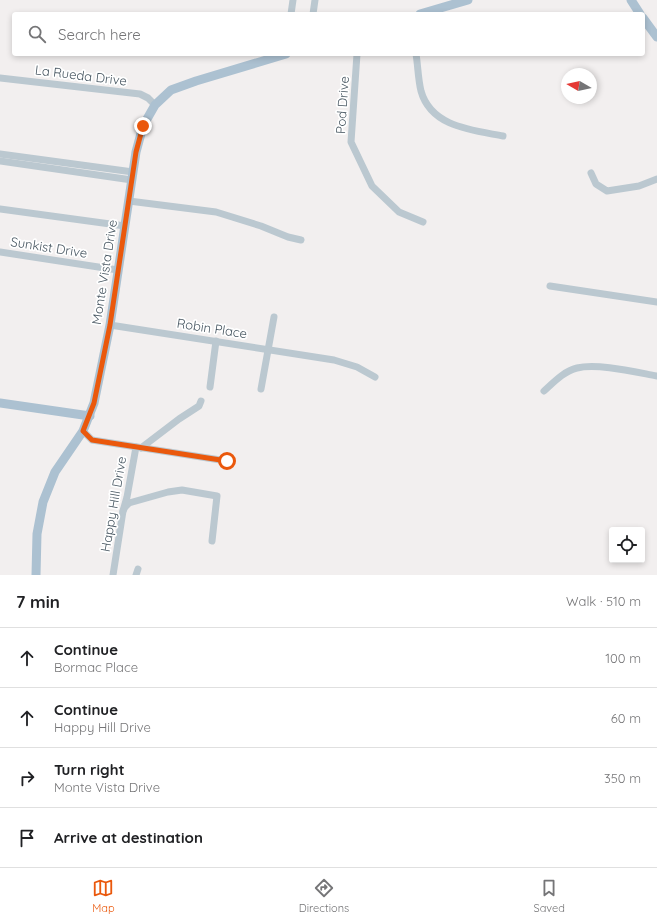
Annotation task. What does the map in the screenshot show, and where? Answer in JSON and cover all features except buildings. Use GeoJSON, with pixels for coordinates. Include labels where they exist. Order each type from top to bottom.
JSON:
{"type":"FeatureCollection","features":[{"type":"Feature","properties":{"kind":"main road"},"geometry":{"type":"LineString","coordinates":[[427,12],[468,0]]}},
{"type":"Feature","properties":{"kind":"main road"},"geometry":{"type":"LineString","coordinates":[[631,0],[639,12]]}},
{"type":"Feature","properties":{"kind":"main road"},"geometry":{"type":"LineString","coordinates":[[645,21],[657,37]]}},
{"type":"Feature","properties":{"kind":"main road","name":"Monte Vista Drive"},"geometry":{"type":"LineString","coordinates":[[36,575],[37,534],[43,502],[55,472],[83,431],[94,403],[110,325],[136,152],[143,126],[155,105],[171,90],[279,56]]}},
{"type":"Feature","properties":{"kind":"main road"},"geometry":{"type":"LineString","coordinates":[[0,403],[90,416]]}},
{"type":"Feature","properties":{"kind":"street"},"geometry":{"type":"LineString","coordinates":[[291,12],[294,0]]}},
{"type":"Feature","properties":{"kind":"street"},"geometry":{"type":"LineString","coordinates":[[313,12],[315,0]]}},
{"type":"Feature","properties":{"kind":"street","name":"Pod Drive"},"geometry":{"type":"LineString","coordinates":[[357,56],[352,142],[372,186],[399,212],[423,222]]}},
{"type":"Feature","properties":{"kind":"street"},"geometry":{"type":"LineString","coordinates":[[416,56],[421,91],[426,102],[435,114],[454,126],[503,136]]}},
{"type":"Feature","properties":{"kind":"street","name":"La Rueda Drive"},"geometry":{"type":"LineString","coordinates":[[0,78],[140,94],[148,98],[155,105]]}},
{"type":"Feature","properties":{"kind":"street"},"geometry":{"type":"LineString","coordinates":[[0,154],[133,176]]}},
{"type":"Feature","properties":{"kind":"street"},"geometry":{"type":"LineString","coordinates":[[0,161],[133,176]]}},
{"type":"Feature","properties":{"kind":"street"},"geometry":{"type":"LineString","coordinates":[[591,174],[596,184],[607,191],[639,186],[657,179]]}},
{"type":"Feature","properties":{"kind":"street"},"geometry":{"type":"LineString","coordinates":[[129,201],[216,212],[261,226],[288,237],[301,240]]}},
{"type":"Feature","properties":{"kind":"street"},"geometry":{"type":"LineString","coordinates":[[0,209],[125,226]]}},
{"type":"Feature","properties":{"kind":"street","name":"Sunkist Drive"},"geometry":{"type":"LineString","coordinates":[[0,252],[118,270]]}},
{"type":"Feature","properties":{"kind":"street"},"geometry":{"type":"LineString","coordinates":[[550,286],[657,302]]}},
{"type":"Feature","properties":{"kind":"street"},"geometry":{"type":"LineString","coordinates":[[261,389],[274,317]]}},
{"type":"Feature","properties":{"kind":"street","name":"Robin Place"},"geometry":{"type":"LineString","coordinates":[[110,325],[311,355],[357,367],[375,377]]}},
{"type":"Feature","properties":{"kind":"street"},"geometry":{"type":"LineString","coordinates":[[210,387],[216,341]]}},
{"type":"Feature","properties":{"kind":"street"},"geometry":{"type":"LineString","coordinates":[[544,391],[562,376],[576,368],[608,368],[657,376]]}},
{"type":"Feature","properties":{"kind":"street"},"geometry":{"type":"LineString","coordinates":[[138,448],[199,406],[201,401]]}},
{"type":"Feature","properties":{"kind":"street","name":"Happy Hill Drive"},"geometry":{"type":"LineString","coordinates":[[83,431],[92,440],[138,448],[123,511],[113,575]]}},
{"type":"Feature","properties":{"kind":"street"},"geometry":{"type":"LineString","coordinates":[[138,448],[227,461]]}},
{"type":"Feature","properties":{"kind":"street"},"geometry":{"type":"LineString","coordinates":[[123,511],[129,503],[168,492],[182,490],[217,496],[212,541]]}},
{"type":"Feature","properties":{"kind":"route"},"geometry":{"type":"LineString","coordinates":[[143,126],[136,152],[110,325],[94,403],[83,431],[92,440],[227,461]]}}]}
